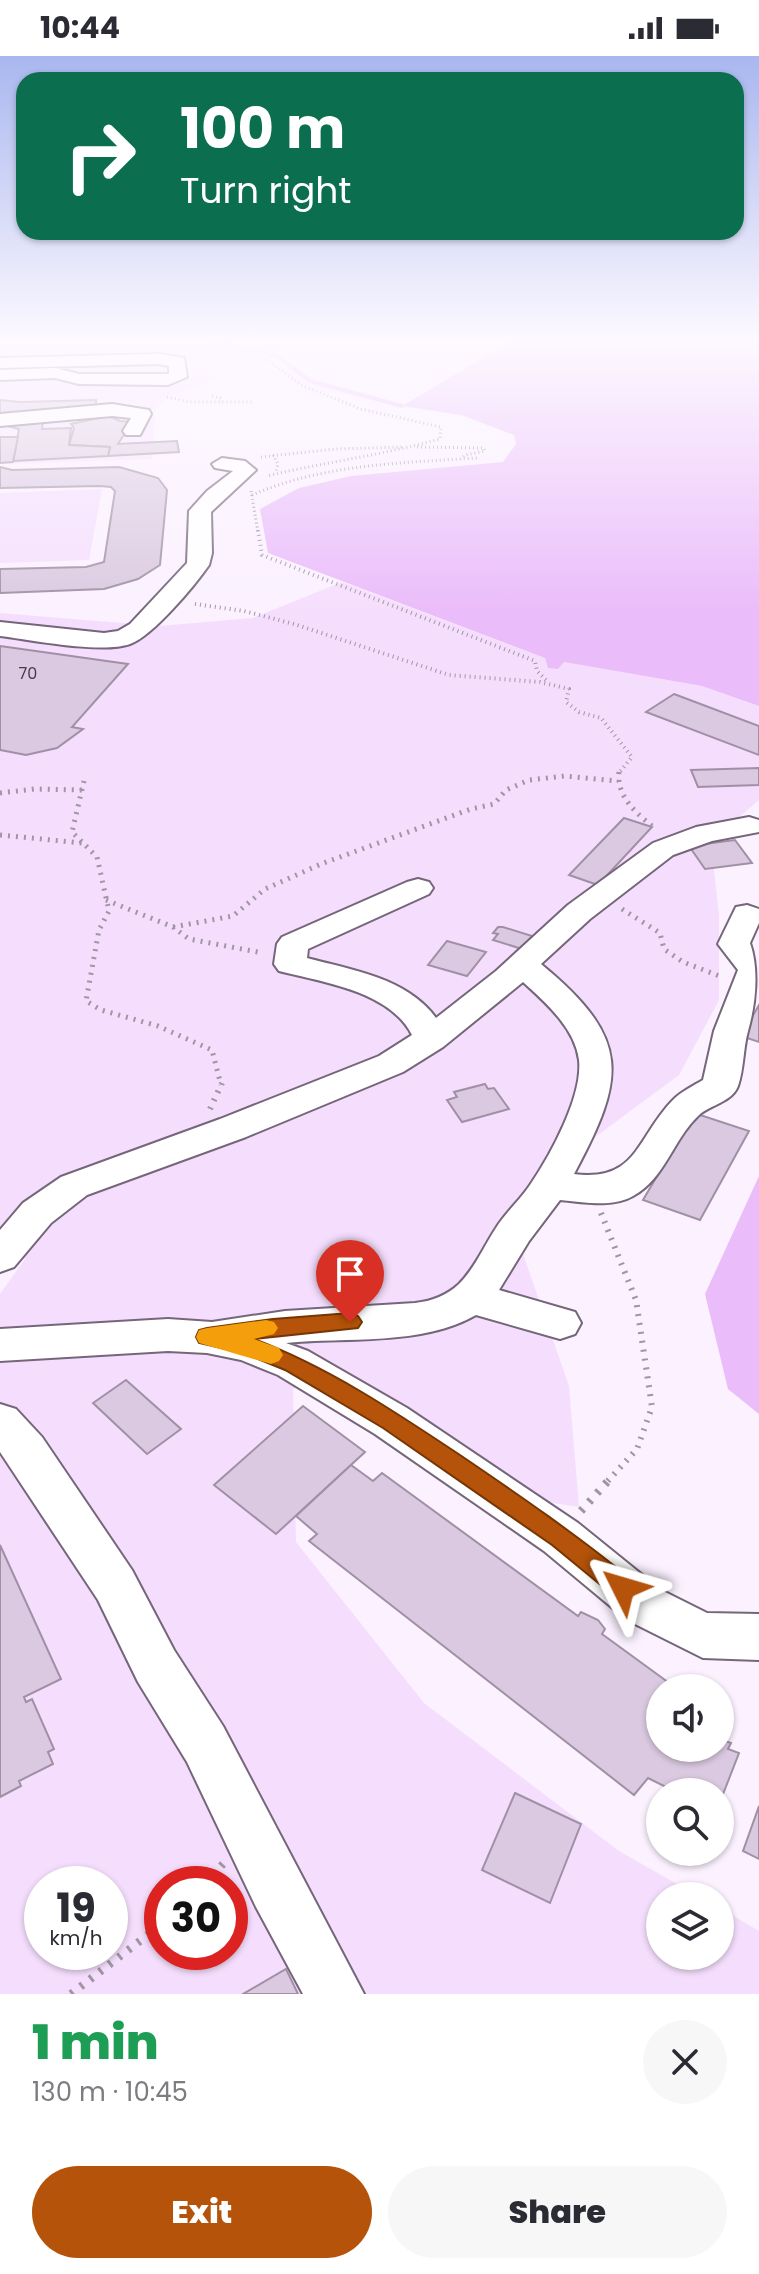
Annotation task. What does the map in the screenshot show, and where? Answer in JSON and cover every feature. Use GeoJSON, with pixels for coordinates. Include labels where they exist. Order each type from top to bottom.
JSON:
{"type":"FeatureCollection","features":[{"type":"Feature","properties":{"kind":"street"},"geometry":{"type":"LineString","coordinates":[[0,629],[115,640],[134,633],[198,565],[201,553],[200,511],[214,495],[245,472],[245,468],[229,464]]}},
{"type":"Feature","properties":{"kind":"street"},"geometry":{"type":"LineString","coordinates":[[0,1257],[37,1213],[74,1186],[391,1064],[431,1039],[522,965],[544,942],[663,849],[706,833],[749,826]]}},
{"type":"Feature","properties":{"kind":"street"},"geometry":{"type":"LineString","coordinates":[[418,888],[293,944],[290,964],[382,991],[414,1012],[424,1023],[431,1039]]}},
{"type":"Feature","properties":{"kind":"street"},"geometry":{"type":"LineString","coordinates":[[550,1185],[592,1190],[618,1188],[637,1175],[686,1107],[720,1086],[731,1031],[754,970],[734,944],[747,914]]}},
{"type":"Feature","properties":{"kind":"street"},"geometry":{"type":"LineString","coordinates":[[207,1337],[273,1327],[405,1321],[434,1316],[471,1298],[512,1235],[550,1185],[592,1096],[596,1059],[569,1011],[543,981],[522,965]]}},
{"type":"Feature","properties":{"kind":"street"},"geometry":{"type":"LineString","coordinates":[[471,1298],[560,1323]]}},
{"type":"Feature","properties":{"kind":"street"},"geometry":{"type":"LineString","coordinates":[[0,1345],[131,1335],[207,1337],[247,1345],[293,1363],[391,1421],[561,1537],[644,1605],[703,1635],[759,1637]]}},
{"type":"Feature","properties":{"kind":"street"},"geometry":{"type":"LineString","coordinates":[[0,1422],[26,1450],[115,1585],[156,1666],[205,1744],[335,1994]]}},
{"type":"Feature","properties":{"kind":"path"},"geometry":{"type":"LineString","coordinates":[[440,433],[440,439]]}},
{"type":"Feature","properties":{"kind":"path"},"geometry":{"type":"LineString","coordinates":[[258,481],[275,473],[329,461],[391,453],[440,439],[458,447]]}},
{"type":"Feature","properties":{"kind":"path"},"geometry":{"type":"LineString","coordinates":[[229,464],[273,455],[408,447],[484,448],[485,451],[465,455],[461,459]]}},
{"type":"Feature","properties":{"kind":"path"},"geometry":{"type":"LineString","coordinates":[[273,455],[278,464],[275,473]]}},
{"type":"Feature","properties":{"kind":"path"},"geometry":{"type":"LineString","coordinates":[[252,495],[287,481],[339,471],[477,458]]}},
{"type":"Feature","properties":{"kind":"path"},"geometry":{"type":"LineString","coordinates":[[214,495],[242,491],[250,485],[262,555],[535,661],[537,671],[547,681]]}},
{"type":"Feature","properties":{"kind":"path"},"geometry":{"type":"LineString","coordinates":[[162,602],[215,606],[316,631],[449,675],[499,682],[547,681],[569,689],[566,702],[579,712],[601,718],[632,757],[618,774],[627,804],[677,843]]}},
{"type":"Feature","properties":{"kind":"path"},"geometry":{"type":"LineString","coordinates":[[173,927],[233,916],[265,889],[321,864],[471,809],[494,804],[506,790],[529,780],[565,776],[618,781]]}},
{"type":"Feature","properties":{"kind":"path"},"geometry":{"type":"LineString","coordinates":[[84,781],[72,832],[97,857],[109,911],[99,930],[86,1001],[101,1010],[158,1026],[212,1050],[222,1083],[209,1109],[213,1134]]}},
{"type":"Feature","properties":{"kind":"path"},"geometry":{"type":"LineString","coordinates":[[0,793],[34,789],[82,790]]}},
{"type":"Feature","properties":{"kind":"path"},"geometry":{"type":"LineString","coordinates":[[0,835],[83,843]]}},
{"type":"Feature","properties":{"kind":"path"},"geometry":{"type":"LineString","coordinates":[[600,897],[660,933],[664,949],[683,962],[747,987]]}},
{"type":"Feature","properties":{"kind":"path"},"geometry":{"type":"LineString","coordinates":[[106,900],[173,927],[189,939],[255,950],[290,964]]}},
{"type":"Feature","properties":{"kind":"path"},"geometry":{"type":"LineString","coordinates":[[561,1537],[637,1449],[652,1407],[636,1300],[592,1190]]}},
{"type":"Feature","properties":{"kind":"path"},"geometry":{"type":"LineString","coordinates":[[71,1994],[144,1938]]}},
{"type":"Feature","properties":{"kind":"shaded area"},"geometry":{"type":"Polygon","coordinates":[[[0,433],[154,433],[152,459],[0,464],[0,433]]]}},
{"type":"Feature","properties":{"kind":"shaded area"},"geometry":{"type":"Polygon","coordinates":[[[510,433],[759,433],[759,706],[702,686],[564,662],[558,669],[548,668],[545,658],[268,553],[260,509],[299,488],[351,476],[503,462],[516,444],[514,435],[510,433]]]}},
{"type":"Feature","properties":{"kind":"shaded area"},"geometry":{"type":"Polygon","coordinates":[[[102,489],[89,560],[0,563],[0,493],[102,489]]]}},
{"type":"Feature","properties":{"kind":"shaded area"},"geometry":{"type":"Polygon","coordinates":[[[342,582],[545,658],[548,668],[564,662],[702,686],[759,706],[759,800],[711,841],[719,916],[719,1000],[679,1075],[571,1155],[521,1248],[569,1386],[579,1507],[497,1494],[342,1377],[293,1389],[296,1542],[424,1703],[619,1851],[673,1882],[646,1882],[646,1970],[734,1970],[734,1916],[759,1931],[759,1994],[0,1994],[0,1294],[25,1259],[0,1234],[0,613],[159,626],[253,618],[342,582]]]}},
{"type":"Feature","properties":{"kind":"shaded area"},"geometry":{"type":"Polygon","coordinates":[[[759,1176],[759,1414],[728,1389],[705,1294],[759,1176]]]}},
{"type":"Feature","properties":{"kind":"building"},"geometry":{"type":"Polygon","coordinates":[[[18,433],[70,433],[69,445],[110,447],[108,456],[13,461],[18,433]]]}},
{"type":"Feature","properties":{"kind":"building"},"geometry":{"type":"Polygon","coordinates":[[[72,433],[125,433],[118,444],[177,441],[179,452],[108,456],[110,447],[69,445],[72,433]]]}},
{"type":"Feature","properties":{"kind":"building"},"geometry":{"type":"Polygon","coordinates":[[[0,437],[18,437],[13,462],[0,463],[0,437]]]}},
{"type":"Feature","properties":{"kind":"building"},"geometry":{"type":"Polygon","coordinates":[[[0,467],[12,470],[119,467],[158,478],[167,490],[160,565],[138,579],[104,589],[0,593],[0,569],[86,567],[104,562],[115,491],[111,487],[100,486],[0,488],[0,467]]]}},
{"type":"Feature","properties":{"kind":"building"},"geometry":{"type":"Polygon","coordinates":[[[0,646],[128,664],[72,727],[83,729],[57,748],[26,755],[0,750],[0,646]]]}},
{"type":"Feature","properties":{"kind":"building"},"geometry":{"type":"Polygon","coordinates":[[[674,694],[759,726],[759,755],[646,712],[674,694]]]}},
{"type":"Feature","properties":{"kind":"building"},"geometry":{"type":"Polygon","coordinates":[[[759,768],[759,785],[698,787],[691,770],[759,768]]]}},
{"type":"Feature","properties":{"kind":"building"},"geometry":{"type":"Polygon","coordinates":[[[624,818],[652,827],[598,885],[569,875],[624,818]]]}},
{"type":"Feature","properties":{"kind":"building"},"geometry":{"type":"Polygon","coordinates":[[[735,840],[752,863],[705,869],[689,846],[735,840]]]}},
{"type":"Feature","properties":{"kind":"building"},"geometry":{"type":"Polygon","coordinates":[[[498,927],[532,936],[522,949],[493,940],[498,934],[493,933],[498,927]]]}},
{"type":"Feature","properties":{"kind":"building"},"geometry":{"type":"Polygon","coordinates":[[[447,941],[486,952],[467,976],[428,965],[447,941]]]}},
{"type":"Feature","properties":{"kind":"building"},"geometry":{"type":"Polygon","coordinates":[[[759,1005],[759,1042],[741,1036],[759,1005]]]}},
{"type":"Feature","properties":{"kind":"building"},"geometry":{"type":"Polygon","coordinates":[[[485,1084],[488,1089],[494,1088],[509,1109],[462,1122],[447,1100],[457,1097],[454,1092],[485,1084]]]}},
{"type":"Feature","properties":{"kind":"building"},"geometry":{"type":"Polygon","coordinates":[[[694,1113],[749,1131],[700,1220],[643,1200],[694,1113]]]}},
{"type":"Feature","properties":{"kind":"building"},"geometry":{"type":"Polygon","coordinates":[[[126,1380],[181,1429],[147,1454],[93,1403],[126,1380]]]}},
{"type":"Feature","properties":{"kind":"building"},"geometry":{"type":"Polygon","coordinates":[[[303,1406],[365,1452],[276,1534],[214,1485],[303,1406]]]}},
{"type":"Feature","properties":{"kind":"building"},"geometry":{"type":"Polygon","coordinates":[[[351,1465],[373,1481],[382,1473],[578,1616],[581,1612],[598,1620],[605,1629],[602,1634],[657,1674],[646,1674],[646,1762],[734,1762],[734,1751],[739,1753],[729,1778],[646,1778],[634,1795],[309,1541],[317,1534],[296,1516],[351,1465]]]}},
{"type":"Feature","properties":{"kind":"building"},"geometry":{"type":"Polygon","coordinates":[[[0,1545],[61,1679],[24,1697],[26,1702],[32,1699],[54,1749],[48,1752],[53,1764],[19,1781],[21,1786],[0,1797],[0,1545]]]}},
{"type":"Feature","properties":{"kind":"building"},"geometry":{"type":"Polygon","coordinates":[[[515,1793],[581,1824],[550,1903],[482,1870],[515,1793]]]}},
{"type":"Feature","properties":{"kind":"building"},"geometry":{"type":"Polygon","coordinates":[[[759,1806],[759,1859],[743,1851],[759,1806]]]}},
{"type":"Feature","properties":{"kind":"building"},"geometry":{"type":"Polygon","coordinates":[[[286,1969],[298,1994],[243,1994],[286,1969]]]}},
{"type":"Feature","properties":{"kind":"slow traffic"},"geometry":{"type":"LineString","coordinates":[[266,1328],[207,1337],[247,1345],[271,1355]]}},
{"type":"Feature","properties":{"kind":"route"},"geometry":{"type":"LineString","coordinates":[[350,1322],[273,1327],[207,1337],[247,1345],[293,1363],[391,1421],[561,1537],[623,1588]]}}]}
